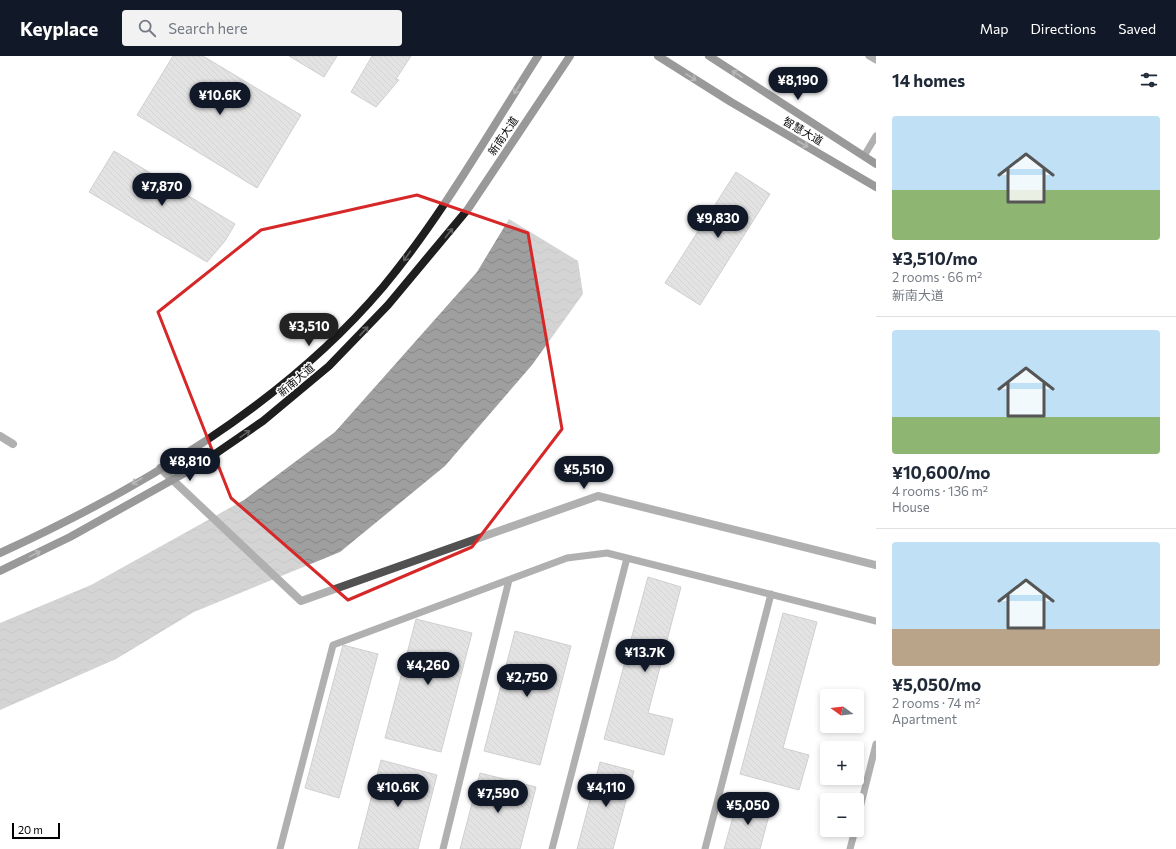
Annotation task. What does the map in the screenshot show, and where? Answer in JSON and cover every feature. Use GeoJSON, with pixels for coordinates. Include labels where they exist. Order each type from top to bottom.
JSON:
{"type":"FeatureCollection","features":[{"type":"Feature","properties":{"kind":"main road","name":"新南大道"},"geometry":{"type":"LineString","coordinates":[[0,553],[83,511],[160,468],[234,421],[283,385],[362,310],[402,262],[422,235],[538,56]]}},
{"type":"Feature","properties":{"kind":"main road","name":"新南大道"},"geometry":{"type":"LineString","coordinates":[[0,571],[70,537],[173,480],[263,421],[318,376],[360,336],[438,247],[468,209],[570,56]]}},
{"type":"Feature","properties":{"kind":"main road","name":"智慧大道"},"geometry":{"type":"LineString","coordinates":[[658,56],[731,102],[876,187]]}},
{"type":"Feature","properties":{"kind":"main road","name":"智慧大道"},"geometry":{"type":"LineString","coordinates":[[709,56],[876,164]]}},
{"type":"Feature","properties":{"kind":"street"},"geometry":{"type":"LineString","coordinates":[[0,436],[12,444]]}},
{"type":"Feature","properties":{"kind":"street"},"geometry":{"type":"LineString","coordinates":[[160,468],[301,601],[598,496],[876,565]]}},
{"type":"Feature","properties":{"kind":"lane"},"geometry":{"type":"LineString","coordinates":[[869,56],[876,60]]}},
{"type":"Feature","properties":{"kind":"lane"},"geometry":{"type":"LineString","coordinates":[[864,156],[876,136]]}},
{"type":"Feature","properties":{"kind":"lane"},"geometry":{"type":"LineString","coordinates":[[280,849],[333,645],[567,558],[607,553],[876,621]]}},
{"type":"Feature","properties":{"kind":"lane"},"geometry":{"type":"LineString","coordinates":[[552,849],[626,558]]}},
{"type":"Feature","properties":{"kind":"lane"},"geometry":{"type":"LineString","coordinates":[[444,849],[509,580]]}},
{"type":"Feature","properties":{"kind":"lane"},"geometry":{"type":"LineString","coordinates":[[705,849],[771,594]]}},
{"type":"Feature","properties":{"kind":"lane"},"geometry":{"type":"LineString","coordinates":[[864,793],[876,744]]}},
{"type":"Feature","properties":{"kind":"lane"},"geometry":{"type":"LineString","coordinates":[[850,849],[853,837]]}},
{"type":"Feature","properties":{"kind":"highlighted area"},"geometry":{"type":"Polygon","coordinates":[[[417,195],[528,233],[562,429],[472,547],[348,600],[231,498],[158,312],[261,230],[417,195]]]}},
{"type":"Feature","properties":{"kind":"water"},"geometry":{"type":"Polygon","coordinates":[[[509,219],[578,261],[583,294],[532,365],[445,466],[340,552],[194,612],[116,659],[0,710],[0,623],[91,585],[244,500],[335,432],[477,272],[509,219]]]}},
{"type":"Feature","properties":{"kind":"building"},"geometry":{"type":"Polygon","coordinates":[[[173,56],[203,56],[301,115],[257,188],[137,115],[173,56]]]}},
{"type":"Feature","properties":{"kind":"building"},"geometry":{"type":"Polygon","coordinates":[[[289,56],[337,56],[324,77],[289,56]]]}},
{"type":"Feature","properties":{"kind":"building"},"geometry":{"type":"Polygon","coordinates":[[[372,56],[411,56],[396,79],[399,80],[376,107],[351,92],[372,56]]]}},
{"type":"Feature","properties":{"kind":"building"},"geometry":{"type":"Polygon","coordinates":[[[114,151],[235,224],[225,241],[207,262],[89,192],[114,151]]]}},
{"type":"Feature","properties":{"kind":"building"},"geometry":{"type":"Polygon","coordinates":[[[736,172],[770,194],[700,305],[665,283],[736,172]]]}},
{"type":"Feature","properties":{"kind":"building"},"geometry":{"type":"Polygon","coordinates":[[[648,577],[681,587],[648,713],[673,719],[664,755],[604,739],[648,577]]]}},
{"type":"Feature","properties":{"kind":"building"},"geometry":{"type":"Polygon","coordinates":[[[783,613],[817,622],[783,748],[809,755],[799,790],[740,774],[783,613]]]}},
{"type":"Feature","properties":{"kind":"building"},"geometry":{"type":"Polygon","coordinates":[[[416,619],[472,633],[441,752],[385,738],[416,619]]]}},
{"type":"Feature","properties":{"kind":"building"},"geometry":{"type":"Polygon","coordinates":[[[515,631],[571,646],[540,765],[484,751],[515,631]]]}},
{"type":"Feature","properties":{"kind":"building"},"geometry":{"type":"Polygon","coordinates":[[[343,645],[378,654],[339,798],[305,788],[343,645]]]}},
{"type":"Feature","properties":{"kind":"building"},"geometry":{"type":"Polygon","coordinates":[[[381,760],[437,775],[418,849],[358,849],[381,760]]]}},
{"type":"Feature","properties":{"kind":"building"},"geometry":{"type":"Polygon","coordinates":[[[600,762],[634,771],[613,849],[577,849],[600,762]]]}},
{"type":"Feature","properties":{"kind":"building"},"geometry":{"type":"Polygon","coordinates":[[[480,773],[536,787],[520,849],[460,849],[480,773]]]}},
{"type":"Feature","properties":{"kind":"building"},"geometry":{"type":"Polygon","coordinates":[[[738,799],[771,808],[760,849],[724,849],[738,799]]]}}]}
